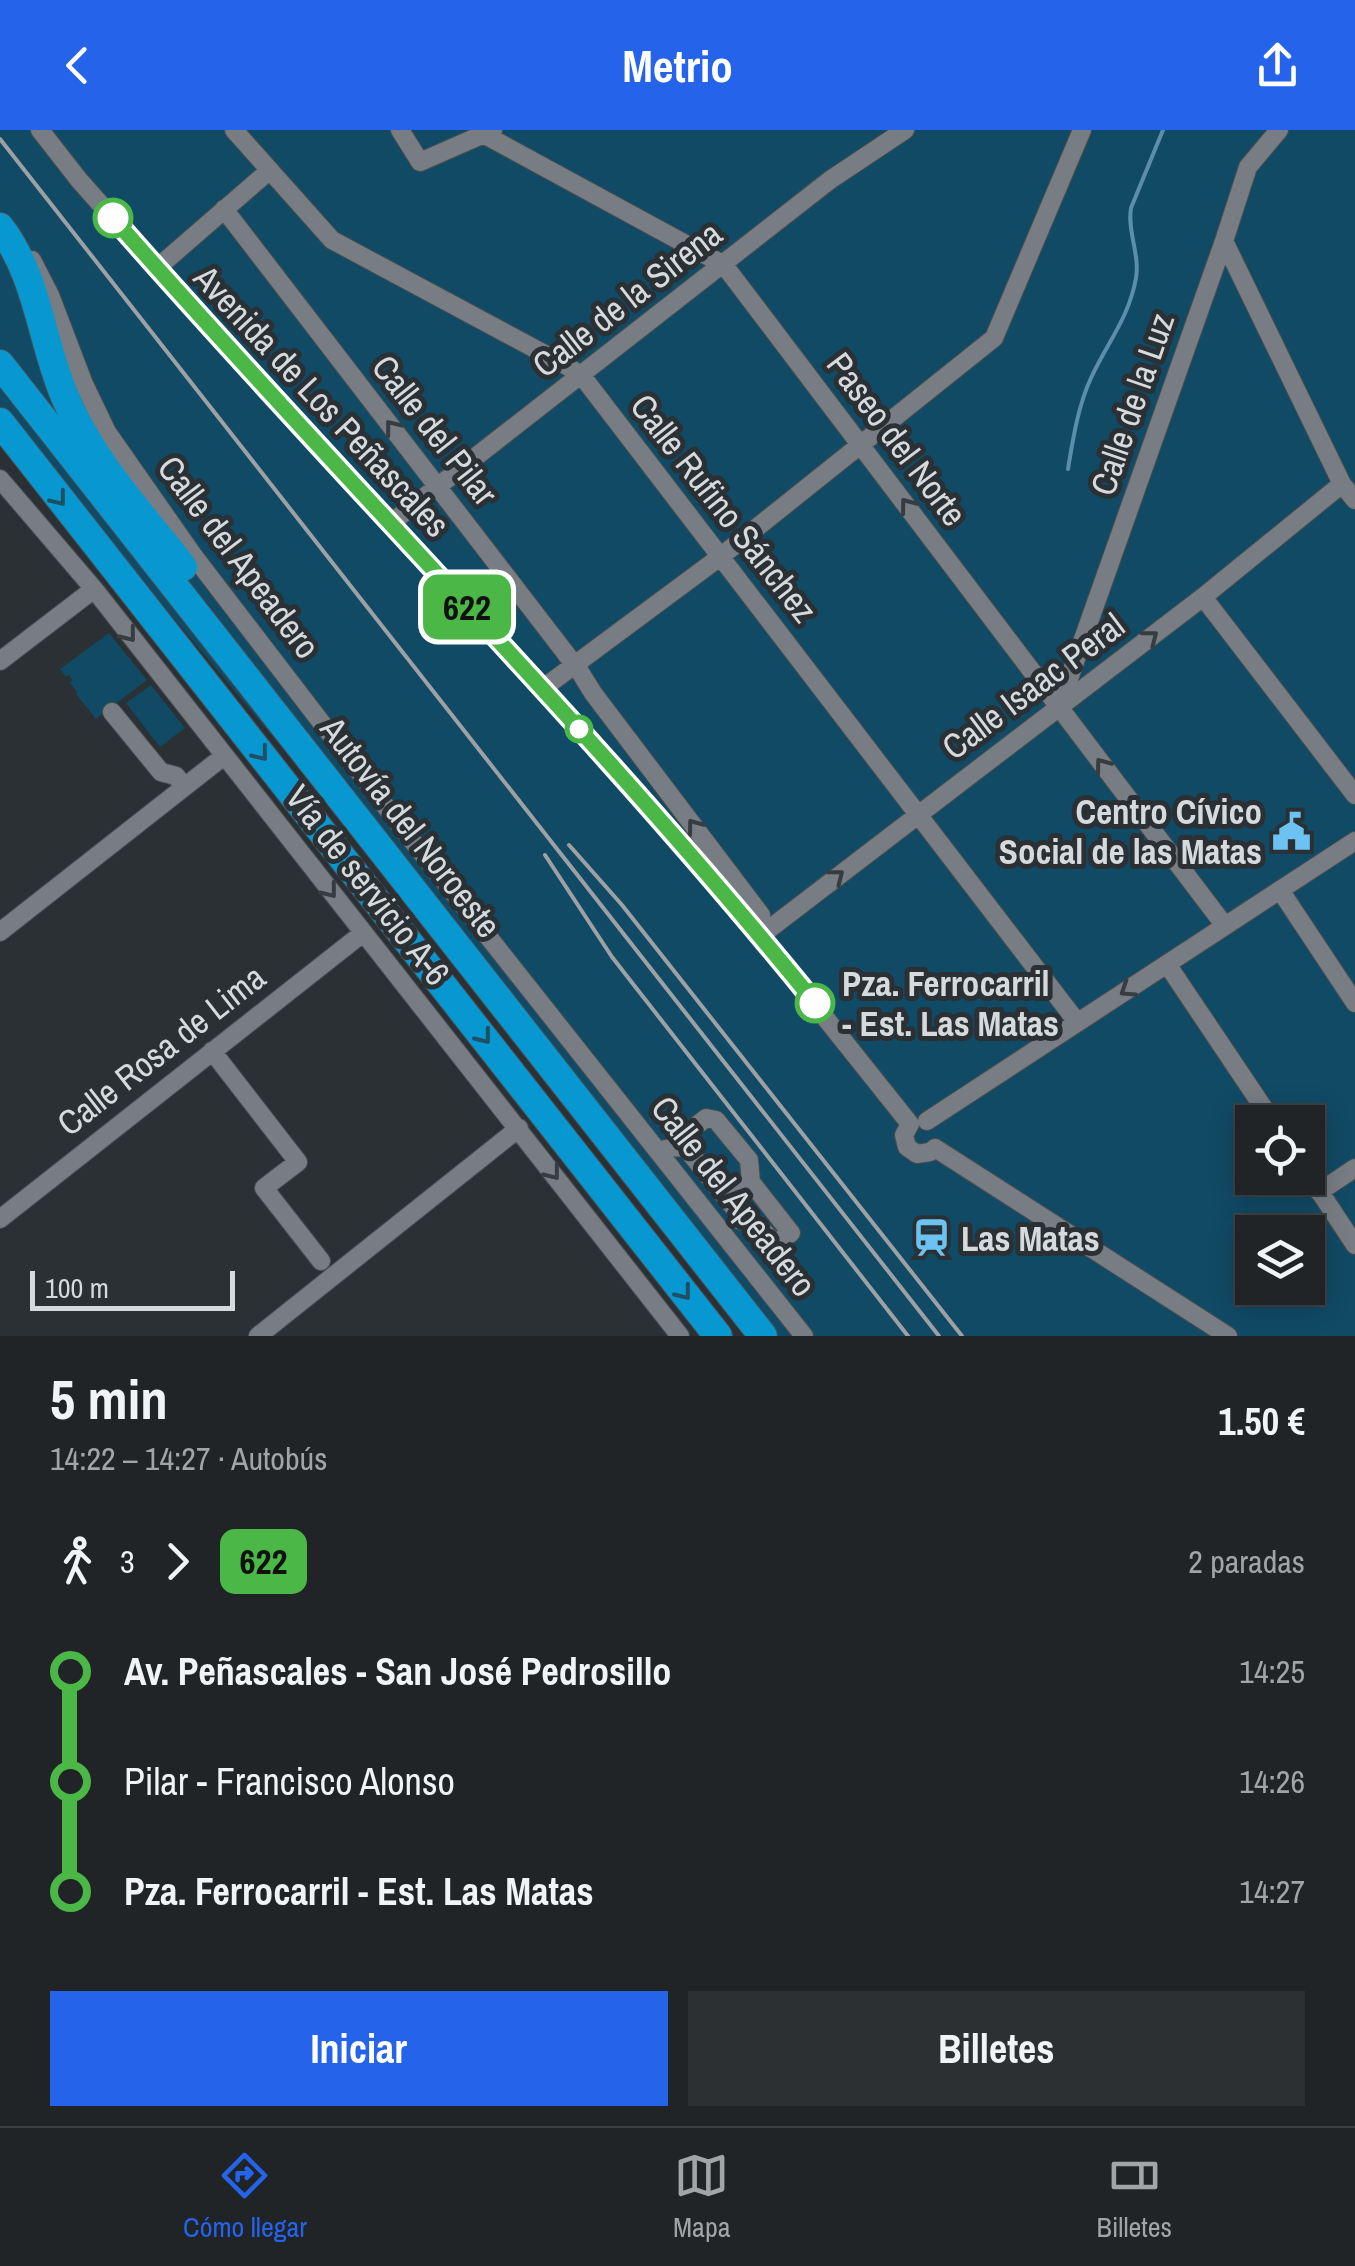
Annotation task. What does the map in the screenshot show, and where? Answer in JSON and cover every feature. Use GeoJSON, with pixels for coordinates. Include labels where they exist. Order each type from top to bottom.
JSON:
{"type":"FeatureCollection","features":[{"type":"Feature","properties":{"kind":"highway"},"geometry":{"type":"LineString","coordinates":[[0,226],[25,268],[53,368],[86,441],[243,645],[368,835]]}},
{"type":"Feature","properties":{"kind":"highway","name":"Autovía del Noroeste"},"geometry":{"type":"LineString","coordinates":[[0,364],[764,1336]]}},
{"type":"Feature","properties":{"kind":"highway","name":"Autovía del Noroeste"},"geometry":{"type":"LineString","coordinates":[[0,422],[718,1336]]}},
{"type":"Feature","properties":{"kind":"street","name":"Avenida de Los Peñascales"},"geometry":{"type":"LineString","coordinates":[[40,130],[157,268],[614,766],[919,1123]]}},
{"type":"Feature","properties":{"kind":"street","name":"Calle Rufino Sánchez"},"geometry":{"type":"LineString","coordinates":[[234,130],[332,240],[582,376],[1077,1022]]}},
{"type":"Feature","properties":{"kind":"street","name":"Paseo del Norte"},"geometry":{"type":"LineString","coordinates":[[400,130],[420,162],[489,132],[724,264],[1225,926]]}},
{"type":"Feature","properties":{"kind":"street","name":"Calle de la Sirena"},"geometry":{"type":"LineString","coordinates":[[392,524],[830,180],[905,130]]}},
{"type":"Feature","properties":{"kind":"street"},"geometry":{"type":"LineString","coordinates":[[548,695],[574,664],[720,557],[994,338],[1082,130]]}},
{"type":"Feature","properties":{"kind":"street","name":"Calle de la Luz"},"geometry":{"type":"LineString","coordinates":[[1059,708],[1248,167],[1278,130]]}},
{"type":"Feature","properties":{"kind":"street"},"geometry":{"type":"LineString","coordinates":[[157,268],[270,170]]}},
{"type":"Feature","properties":{"kind":"street","name":"Calle del Pilar"},"geometry":{"type":"LineString","coordinates":[[224,208],[761,914],[760,936]]}},
{"type":"Feature","properties":{"kind":"street","name":"Calle del Apeadero"},"geometry":{"type":"LineString","coordinates":[[0,214],[18,236],[50,295],[107,432],[194,555],[404,829],[666,1149],[740,1255],[804,1336]]}},
{"type":"Feature","properties":{"kind":"street"},"geometry":{"type":"LineString","coordinates":[[1224,242],[1342,484],[1355,500]]}},
{"type":"Feature","properties":{"kind":"street","name":"Vía de servicio A-6"},"geometry":{"type":"LineString","coordinates":[[0,479],[94,589],[680,1336]]}},
{"type":"Feature","properties":{"kind":"street","name":"Calle Isaac Peral"},"geometry":{"type":"LineString","coordinates":[[760,936],[1203,597],[1342,484]]}},
{"type":"Feature","properties":{"kind":"street"},"geometry":{"type":"LineString","coordinates":[[0,661],[94,589]]}},
{"type":"Feature","properties":{"kind":"street"},"geometry":{"type":"LineString","coordinates":[[1203,597],[1355,795]]}},
{"type":"Feature","properties":{"kind":"street"},"geometry":{"type":"LineString","coordinates":[[548,695],[593,693]]}},
{"type":"Feature","properties":{"kind":"street"},"geometry":{"type":"LineString","coordinates":[[112,712],[160,772],[176,776],[184,787]]}},
{"type":"Feature","properties":{"kind":"street"},"geometry":{"type":"LineString","coordinates":[[0,932],[224,756]]}},
{"type":"Feature","properties":{"kind":"street"},"geometry":{"type":"LineString","coordinates":[[919,1123],[937,1131],[934,1148],[924,1154],[911,1152],[904,1135],[919,1123],[1355,842]]}},
{"type":"Feature","properties":{"kind":"street"},"geometry":{"type":"LineString","coordinates":[[1280,890],[1355,1003]]}},
{"type":"Feature","properties":{"kind":"street","name":"Calle Rosa de Lima"},"geometry":{"type":"LineString","coordinates":[[0,1218],[363,933]]}},
{"type":"Feature","properties":{"kind":"street"},"geometry":{"type":"LineString","coordinates":[[1166,964],[1261,1105]]}},
{"type":"Feature","properties":{"kind":"street"},"geometry":{"type":"LineString","coordinates":[[212,1052],[298,1162],[264,1188],[321,1262]]}},
{"type":"Feature","properties":{"kind":"street"},"geometry":{"type":"LineString","coordinates":[[666,1149],[706,1118],[716,1120],[749,1160],[751,1182],[791,1233],[774,1244],[752,1222],[738,1220]]}},
{"type":"Feature","properties":{"kind":"street"},"geometry":{"type":"LineString","coordinates":[[258,1336],[519,1128]]}},
{"type":"Feature","properties":{"kind":"street"},"geometry":{"type":"LineString","coordinates":[[666,1149],[686,1148],[736,1209],[740,1255]]}},
{"type":"Feature","properties":{"kind":"street"},"geometry":{"type":"LineString","coordinates":[[934,1148],[1228,1336]]}},
{"type":"Feature","properties":{"kind":"street"},"geometry":{"type":"LineString","coordinates":[[1325,1188],[1355,1168]]}},
{"type":"Feature","properties":{"kind":"street"},"geometry":{"type":"LineString","coordinates":[[729,1200],[751,1182]]}},
{"type":"Feature","properties":{"kind":"street"},"geometry":{"type":"LineString","coordinates":[[1321,1195],[1355,1245]]}},
{"type":"Feature","properties":{"kind":"street"},"geometry":{"type":"LineString","coordinates":[[625,1265],[638,1298],[668,1336]]}},
{"type":"Feature","properties":{"kind":"shaded area"},"geometry":{"type":"Polygon","coordinates":[[[0,130],[1355,130],[1355,1336],[773,1336],[0,410],[0,130]]]}},
{"type":"Feature","properties":{"kind":"shaded area"},"geometry":{"type":"Polygon","coordinates":[[[109,633],[147,680],[96,719],[76,694],[69,675],[66,677],[60,669],[109,633]]]}},
{"type":"Feature","properties":{"kind":"shaded area"},"geometry":{"type":"Polygon","coordinates":[[[151,685],[185,728],[160,747],[126,703],[151,685]]]}},
{"type":"Feature","properties":{"kind":"waterway"},"geometry":{"type":"LineString","coordinates":[[1068,469],[1086,389],[1133,292],[1137,269],[1131,208],[1163,130]]}},
{"type":"Feature","properties":{"kind":"railway"},"geometry":{"type":"LineString","coordinates":[[0,139],[939,1336]]}},
{"type":"Feature","properties":{"kind":"railway"},"geometry":{"type":"LineString","coordinates":[[569,845],[622,905],[962,1336]]}},
{"type":"Feature","properties":{"kind":"railway"},"geometry":{"type":"LineString","coordinates":[[545,855],[612,957],[908,1336]]}},
{"type":"Feature","properties":{"kind":"bus line","name":"622"},"geometry":{"type":"LineString","coordinates":[[113,218],[614,766],[815,1003]]}},
{"type":"Feature","properties":{"kind":"place","name":"Centro Cívico Social de las Matas"},"geometry":{"type":"Point","coordinates":[1292,831]}},
{"type":"Feature","properties":{"kind":"place","name":"Pza. Ferrocarril - Est. Las Matas"},"geometry":{"type":"Point","coordinates":[815,1003]}},
{"type":"Feature","properties":{"kind":"place","name":"Las Matas"},"geometry":{"type":"Point","coordinates":[931,1238]}}]}
